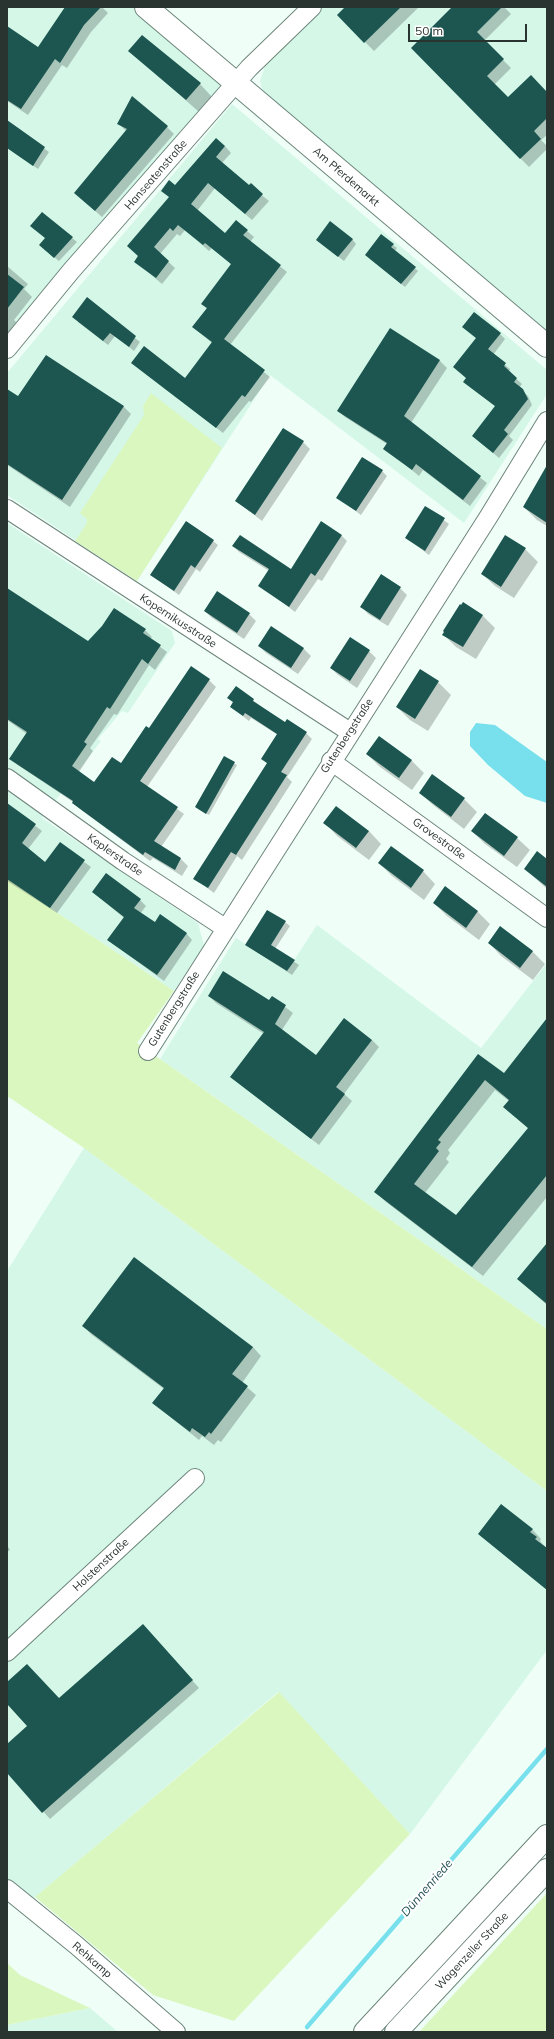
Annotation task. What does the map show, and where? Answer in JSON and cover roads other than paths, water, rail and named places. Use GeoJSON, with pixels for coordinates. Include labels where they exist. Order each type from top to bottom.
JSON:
{"type":"FeatureCollection","features":[{"type":"Feature","properties":{"kind":"street","name":"Am Pferdemarkt"},"geometry":{"type":"LineString","coordinates":[[146,7],[547,346]]}},
{"type":"Feature","properties":{"kind":"street","name":"Hanseatenstraße"},"geometry":{"type":"LineString","coordinates":[[7,349],[71,271],[236,82],[258,58],[312,7]]}},
{"type":"Feature","properties":{"kind":"street","name":"Gutenbergstraße"},"geometry":{"type":"LineString","coordinates":[[148,1051],[547,421]]}},
{"type":"Feature","properties":{"kind":"street","name":"Kopernikusstraße"},"geometry":{"type":"LineString","coordinates":[[7,509],[350,732]]}},
{"type":"Feature","properties":{"kind":"street","name":"Grovestraße"},"geometry":{"type":"LineString","coordinates":[[331,761],[547,918]]}},
{"type":"Feature","properties":{"kind":"street","name":"Keplerstraße"},"geometry":{"type":"LineString","coordinates":[[7,778],[129,865],[225,928]]}},
{"type":"Feature","properties":{"kind":"street","name":"Holstenstraße"},"geometry":{"type":"LineString","coordinates":[[7,1652],[195,1478]]}},
{"type":"Feature","properties":{"kind":"street"},"geometry":{"type":"LineString","coordinates":[[365,2032],[547,1836]]}},
{"type":"Feature","properties":{"kind":"street","name":"Wagenzeller Straße"},"geometry":{"type":"LineString","coordinates":[[396,2032],[547,1870]]}},
{"type":"Feature","properties":{"kind":"street","name":"Rehkamp"},"geometry":{"type":"LineString","coordinates":[[7,1889],[76,1945],[176,2032]]}},
{"type":"Feature","properties":{"kind":"water"},"geometry":{"type":"Polygon","coordinates":[[[476,723],[495,725],[547,762],[547,803],[525,796],[488,765],[470,746],[470,732],[476,723]]]}},
{"type":"Feature","properties":{"kind":"waterway","name":"Dünnenriede"},"geometry":{"type":"LineString","coordinates":[[307,2027],[547,1749]]}}]}
